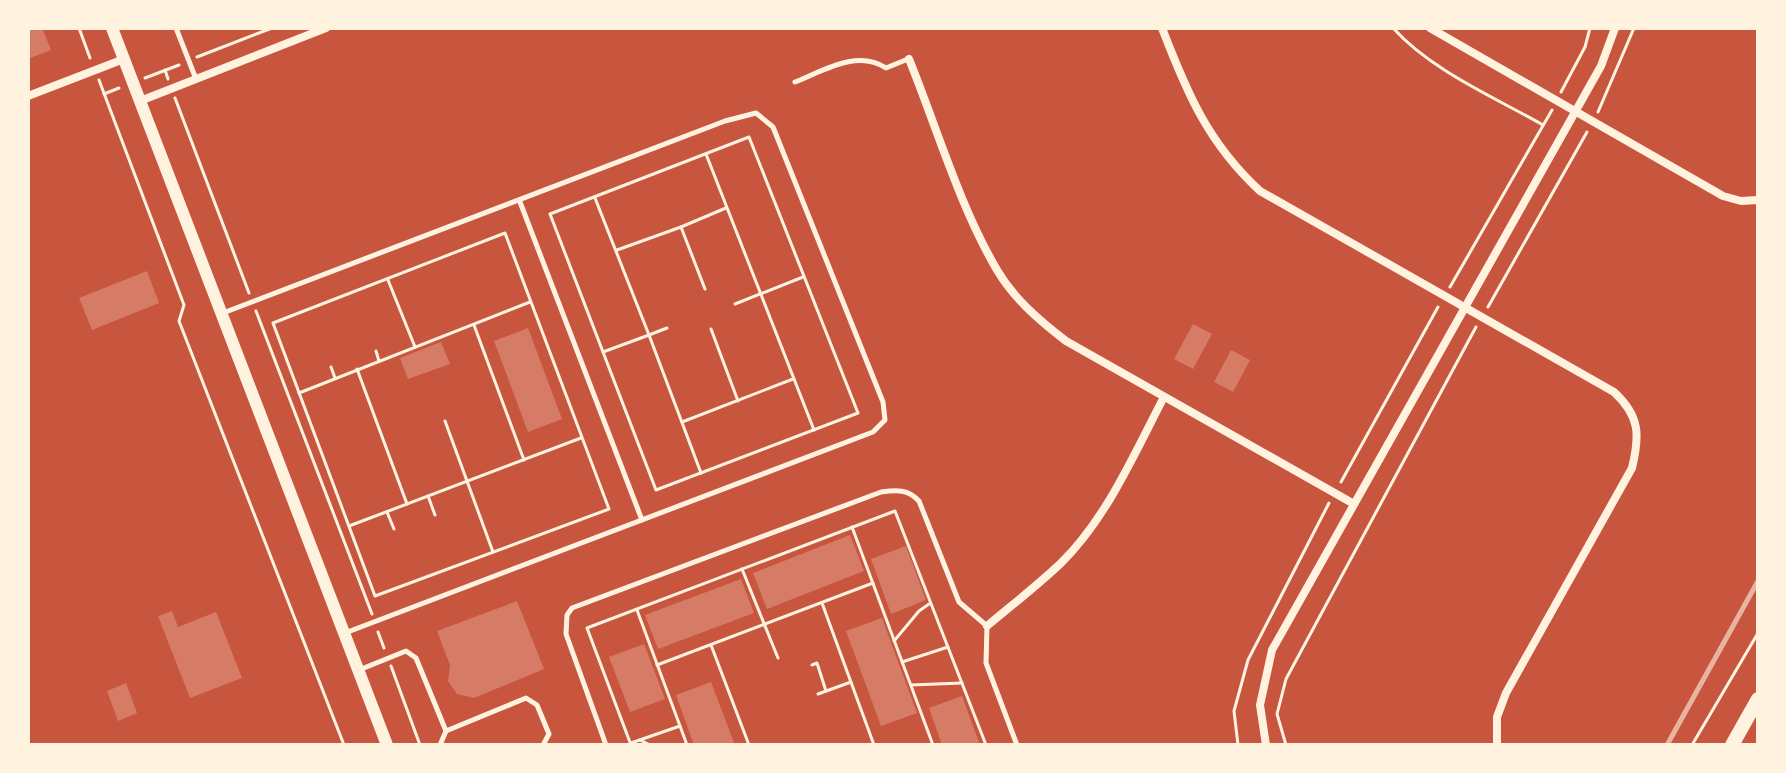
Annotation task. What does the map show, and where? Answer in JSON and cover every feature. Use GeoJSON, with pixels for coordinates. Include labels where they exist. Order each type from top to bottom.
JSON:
{"type":"FeatureCollection","features":[{"type":"Feature","properties":{"kind":"main road"},"geometry":{"type":"LineString","coordinates":[[1732,745],[1758,699]]}},
{"type":"Feature","properties":{"kind":"street"},"geometry":{"type":"LineString","coordinates":[[112,28],[387,745]]}},
{"type":"Feature","properties":{"kind":"street"},"geometry":{"type":"LineString","coordinates":[[140,101],[326,28]]}},
{"type":"Feature","properties":{"kind":"street"},"geometry":{"type":"LineString","coordinates":[[1162,28],[1185,87],[1213,141],[1233,166],[1260,191],[1614,392],[1629,406],[1639,429],[1632,468],[1506,693],[1497,717],[1497,745]]}},
{"type":"Feature","properties":{"kind":"street"},"geometry":{"type":"LineString","coordinates":[[1430,28],[1723,196],[1741,201],[1758,200]]}},
{"type":"Feature","properties":{"kind":"street"},"geometry":{"type":"LineString","coordinates":[[1266,745],[1260,705],[1272,650],[1601,66],[1615,28]]}},
{"type":"Feature","properties":{"kind":"street"},"geometry":{"type":"LineString","coordinates":[[28,96],[124,59]]}},
{"type":"Feature","properties":{"kind":"street"},"geometry":{"type":"LineString","coordinates":[[909,59],[977,230],[998,272],[1020,301],[1066,341],[1354,504]]}},
{"type":"Feature","properties":{"kind":"street"},"geometry":{"type":"LineString","coordinates":[[987,626],[1062,562],[1090,527],[1120,480],[1164,397]]}},
{"type":"Feature","properties":{"kind":"lane"},"geometry":{"type":"LineString","coordinates":[[176,28],[196,79]]}},
{"type":"Feature","properties":{"kind":"lane"},"geometry":{"type":"LineString","coordinates":[[795,82],[849,61],[875,61],[886,68],[909,59]]}},
{"type":"Feature","properties":{"kind":"lane"},"geometry":{"type":"LineString","coordinates":[[222,313],[520,202],[725,121],[756,113],[773,127],[883,402],[885,420],[873,432],[344,633]]}},
{"type":"Feature","properties":{"kind":"lane"},"geometry":{"type":"LineString","coordinates":[[520,202],[642,520]]}},
{"type":"Feature","properties":{"kind":"lane"},"geometry":{"type":"LineString","coordinates":[[606,745],[566,634],[567,615],[572,608],[881,492],[903,491],[919,501],[959,602],[987,626],[986,663],[1017,745]]}},
{"type":"Feature","properties":{"kind":"lane"},"geometry":{"type":"LineString","coordinates":[[358,671],[406,651],[416,658],[446,731]]}},
{"type":"Feature","properties":{"kind":"lane"},"geometry":{"type":"LineString","coordinates":[[440,745],[446,731],[526,698],[537,705],[549,734],[543,745]]}},
{"type":"Feature","properties":{"kind":"path"},"geometry":{"type":"LineString","coordinates":[[1393,28],[1406,43],[1543,125]]}},
{"type":"Feature","properties":{"kind":"path"},"geometry":{"type":"LineString","coordinates":[[1238,745],[1234,711],[1248,660],[1334,493],[1557,101],[1585,47],[1590,28]]}},
{"type":"Feature","properties":{"kind":"path"},"geometry":{"type":"LineString","coordinates":[[1286,745],[1277,714],[1286,679],[1482,318],[1593,122],[1609,92],[1634,28]]}},
{"type":"Feature","properties":{"kind":"path"},"geometry":{"type":"LineString","coordinates":[[165,70],[420,745]]}},
{"type":"Feature","properties":{"kind":"path"},"geometry":{"type":"LineString","coordinates":[[104,94],[184,305],[179,321],[344,745]]}},
{"type":"Feature","properties":{"kind":"path"},"geometry":{"type":"LineString","coordinates":[[749,137],[858,413],[656,490],[550,214],[594,197],[749,137]]}},
{"type":"Feature","properties":{"kind":"path"},"geometry":{"type":"LineString","coordinates":[[706,154],[814,430]]}},
{"type":"Feature","properties":{"kind":"path"},"geometry":{"type":"LineString","coordinates":[[594,197],[701,473]]}},
{"type":"Feature","properties":{"kind":"path"},"geometry":{"type":"LineString","coordinates":[[615,251],[727,208]]}},
{"type":"Feature","properties":{"kind":"path"},"geometry":{"type":"LineString","coordinates":[[681,227],[705,289]]}},
{"type":"Feature","properties":{"kind":"path"},"geometry":{"type":"LineString","coordinates":[[505,233],[531,301],[609,509],[375,596],[273,323],[505,233]]}},
{"type":"Feature","properties":{"kind":"path"},"geometry":{"type":"LineString","coordinates":[[735,304],[804,277]]}},
{"type":"Feature","properties":{"kind":"path"},"geometry":{"type":"LineString","coordinates":[[387,278],[415,347]]}},
{"type":"Feature","properties":{"kind":"path"},"geometry":{"type":"LineString","coordinates":[[299,393],[531,301]]}},
{"type":"Feature","properties":{"kind":"path"},"geometry":{"type":"LineString","coordinates":[[474,324],[524,460]]}},
{"type":"Feature","properties":{"kind":"path"},"geometry":{"type":"LineString","coordinates":[[603,352],[667,328]]}},
{"type":"Feature","properties":{"kind":"path"},"geometry":{"type":"LineString","coordinates":[[711,329],[738,401]]}},
{"type":"Feature","properties":{"kind":"path"},"geometry":{"type":"LineString","coordinates":[[376,351],[379,361]]}},
{"type":"Feature","properties":{"kind":"path"},"geometry":{"type":"LineString","coordinates":[[331,367],[335,378]]}},
{"type":"Feature","properties":{"kind":"path"},"geometry":{"type":"LineString","coordinates":[[357,369],[407,504]]}},
{"type":"Feature","properties":{"kind":"path"},"geometry":{"type":"LineString","coordinates":[[682,422],[793,379]]}},
{"type":"Feature","properties":{"kind":"path"},"geometry":{"type":"LineString","coordinates":[[445,421],[493,552]]}},
{"type":"Feature","properties":{"kind":"path"},"geometry":{"type":"LineString","coordinates":[[349,526],[582,438]]}},
{"type":"Feature","properties":{"kind":"path"},"geometry":{"type":"LineString","coordinates":[[428,496],[435,515]]}},
{"type":"Feature","properties":{"kind":"path"},"geometry":{"type":"LineString","coordinates":[[680,726],[631,744],[587,628],[895,511],[986,745]]}},
{"type":"Feature","properties":{"kind":"path"},"geometry":{"type":"LineString","coordinates":[[387,512],[394,529]]}},
{"type":"Feature","properties":{"kind":"path"},"geometry":{"type":"LineString","coordinates":[[852,527],[931,744]]}},
{"type":"Feature","properties":{"kind":"path"},"geometry":{"type":"LineString","coordinates":[[742,569],[778,658]]}},
{"type":"Feature","properties":{"kind":"path"},"geometry":{"type":"LineString","coordinates":[[657,665],[873,583]]}},
{"type":"Feature","properties":{"kind":"path"},"geometry":{"type":"LineString","coordinates":[[822,603],[874,745]]}},
{"type":"Feature","properties":{"kind":"path"},"geometry":{"type":"LineString","coordinates":[[894,641],[919,611],[931,603]]}},
{"type":"Feature","properties":{"kind":"path"},"geometry":{"type":"LineString","coordinates":[[637,609],[687,745]]}},
{"type":"Feature","properties":{"kind":"path"},"geometry":{"type":"LineString","coordinates":[[1692,745],[1758,633]]}},
{"type":"Feature","properties":{"kind":"path"},"geometry":{"type":"LineString","coordinates":[[711,645],[749,745]]}},
{"type":"Feature","properties":{"kind":"path"},"geometry":{"type":"LineString","coordinates":[[902,662],[948,647]]}},
{"type":"Feature","properties":{"kind":"path"},"geometry":{"type":"LineString","coordinates":[[812,665],[817,663],[826,691]]}},
{"type":"Feature","properties":{"kind":"path"},"geometry":{"type":"LineString","coordinates":[[818,694],[851,682]]}},
{"type":"Feature","properties":{"kind":"path"},"geometry":{"type":"LineString","coordinates":[[911,685],[962,683]]}},
{"type":"Feature","properties":{"kind":"path"},"geometry":{"type":"LineString","coordinates":[[639,740],[650,745]]}},
{"type":"Feature","properties":{"kind":"building"},"geometry":{"type":"Polygon","coordinates":[[[28,28],[42,28],[51,50],[28,59],[28,28]]]}},
{"type":"Feature","properties":{"kind":"building"},"geometry":{"type":"Polygon","coordinates":[[[147,271],[159,303],[92,330],[79,298],[147,271]]]}},
{"type":"Feature","properties":{"kind":"building"},"geometry":{"type":"Polygon","coordinates":[[[1193,324],[1212,334],[1193,369],[1174,359],[1193,324]]]}},
{"type":"Feature","properties":{"kind":"building"},"geometry":{"type":"Polygon","coordinates":[[[528,328],[562,419],[528,432],[494,341],[528,328]]]}},
{"type":"Feature","properties":{"kind":"building"},"geometry":{"type":"Polygon","coordinates":[[[441,342],[450,364],[408,379],[400,358],[441,342]]]}},
{"type":"Feature","properties":{"kind":"building"},"geometry":{"type":"Polygon","coordinates":[[[1231,350],[1250,360],[1233,392],[1214,382],[1231,350]]]}},
{"type":"Feature","properties":{"kind":"building"},"geometry":{"type":"Polygon","coordinates":[[[850,535],[864,571],[767,609],[753,573],[850,535]]]}},
{"type":"Feature","properties":{"kind":"building"},"geometry":{"type":"Polygon","coordinates":[[[906,546],[926,600],[891,614],[871,559],[906,546]]]}},
{"type":"Feature","properties":{"kind":"building"},"geometry":{"type":"Polygon","coordinates":[[[741,579],[754,613],[658,649],[645,615],[741,579]]]}},
{"type":"Feature","properties":{"kind":"building"},"geometry":{"type":"Polygon","coordinates":[[[517,601],[544,669],[474,698],[457,694],[448,681],[450,665],[437,631],[517,601]]]}},
{"type":"Feature","properties":{"kind":"building"},"geometry":{"type":"Polygon","coordinates":[[[172,611],[178,627],[216,612],[242,678],[190,698],[158,616],[172,611]]]}},
{"type":"Feature","properties":{"kind":"building"},"geometry":{"type":"Polygon","coordinates":[[[882,618],[917,713],[881,726],[846,631],[882,618]]]}},
{"type":"Feature","properties":{"kind":"building"},"geometry":{"type":"Polygon","coordinates":[[[644,644],[665,699],[630,712],[609,657],[644,644]]]}},
{"type":"Feature","properties":{"kind":"building"},"geometry":{"type":"Polygon","coordinates":[[[711,682],[735,745],[694,745],[676,695],[711,682]]]}},
{"type":"Feature","properties":{"kind":"building"},"geometry":{"type":"Polygon","coordinates":[[[126,683],[137,713],[118,721],[107,691],[126,683]]]}},
{"type":"Feature","properties":{"kind":"building"},"geometry":{"type":"Polygon","coordinates":[[[962,696],[980,745],[942,745],[929,708],[962,696]]]}},
{"type":"Feature","properties":{"kind":"railway"},"geometry":{"type":"LineString","coordinates":[[1667,745],[1758,581]]}}]}
